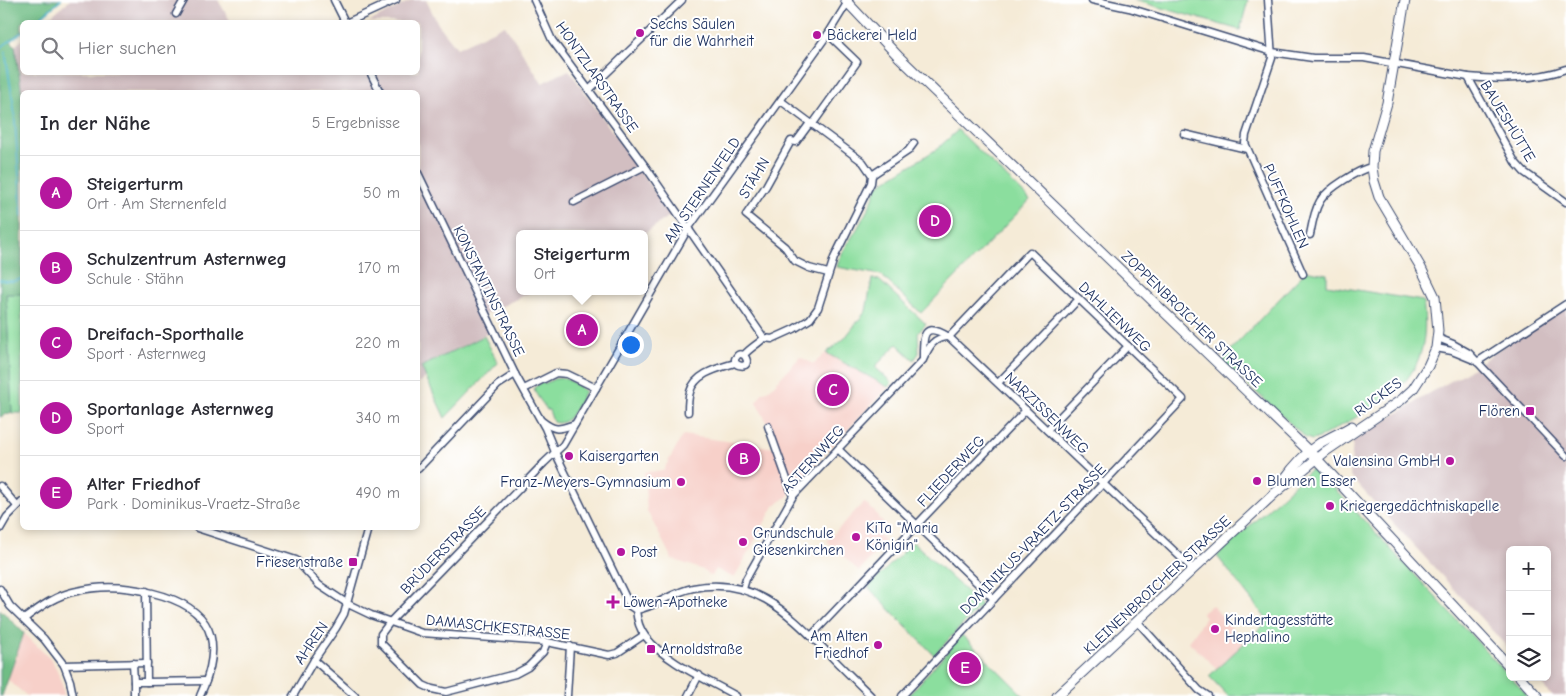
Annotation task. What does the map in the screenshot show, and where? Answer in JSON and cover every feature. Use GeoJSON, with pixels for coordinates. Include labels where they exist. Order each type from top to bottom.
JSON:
{"type":"FeatureCollection","features":[{"type":"Feature","properties":{"kind":"main road","name":"RUCKES"},"geometry":{"type":"LineString","coordinates":[[1316,458],[1401,400],[1413,389],[1422,377],[1435,343],[1434,317],[1429,285],[1420,266],[1384,207],[1374,181],[1372,167],[1373,152],[1387,103],[1405,0]]}},
{"type":"Feature","properties":{"kind":"main road","name":"ZOPPENBROICHER STRASSE"},"geometry":{"type":"LineString","coordinates":[[847,1],[899,58],[985,138],[1310,451],[1506,663]]}},
{"type":"Feature","properties":{"kind":"main road","name":"RUCKES"},"geometry":{"type":"LineString","coordinates":[[1310,451],[1397,397],[1416,376],[1435,343]]}},
{"type":"Feature","properties":{"kind":"main road","name":"KLEINENBROICHER STRASSE"},"geometry":{"type":"LineString","coordinates":[[1275,493],[1286,477],[1310,451]]}},
{"type":"Feature","properties":{"kind":"main road","name":"KLEINENBROICHER STRASSE"},"geometry":{"type":"LineString","coordinates":[[1057,696],[1275,493],[1316,458]]}},
{"type":"Feature","properties":{"kind":"main road"},"geometry":{"type":"LineString","coordinates":[[1524,681],[1537,696]]}},
{"type":"Feature","properties":{"kind":"street"},"geometry":{"type":"LineString","coordinates":[[176,14],[184,0]]}},
{"type":"Feature","properties":{"kind":"street"},"geometry":{"type":"LineString","coordinates":[[334,0],[346,20]]}},
{"type":"Feature","properties":{"kind":"street"},"geometry":{"type":"LineString","coordinates":[[351,20],[396,0]]}},
{"type":"Feature","properties":{"kind":"street","name":"HONTZLARSTRASSE"},"geometry":{"type":"LineString","coordinates":[[534,0],[552,40],[645,166],[688,229]]}},
{"type":"Feature","properties":{"kind":"street"},"geometry":{"type":"LineString","coordinates":[[589,90],[682,0]]}},
{"type":"Feature","properties":{"kind":"street"},"geometry":{"type":"LineString","coordinates":[[1092,0],[1129,8],[1272,52],[1313,58],[1364,58],[1394,64]]}},
{"type":"Feature","properties":{"kind":"street"},"geometry":{"type":"LineString","coordinates":[[1184,134],[1246,149],[1246,135],[1272,58],[1268,0]]}},
{"type":"Feature","properties":{"kind":"street","name":"AM STERNENFELD"},"geometry":{"type":"LineString","coordinates":[[555,452],[563,445],[688,229],[828,34],[847,1]]}},
{"type":"Feature","properties":{"kind":"street"},"geometry":{"type":"LineString","coordinates":[[811,124],[857,62],[828,34]]}},
{"type":"Feature","properties":{"kind":"street","name":"BAUESHÜTTE"},"geometry":{"type":"LineString","coordinates":[[1394,64],[1468,77],[1515,162],[1524,172],[1566,202]]}},
{"type":"Feature","properties":{"kind":"street"},"geometry":{"type":"LineString","coordinates":[[1468,77],[1490,79],[1535,76],[1566,69]]}},
{"type":"Feature","properties":{"kind":"street"},"geometry":{"type":"LineString","coordinates":[[372,75],[379,90]]}},
{"type":"Feature","properties":{"kind":"street"},"geometry":{"type":"LineString","coordinates":[[780,101],[863,162],[872,175]]}},
{"type":"Feature","properties":{"kind":"street","name":"STÄHN"},"geometry":{"type":"LineString","coordinates":[[811,124],[796,142],[791,141],[766,186],[746,215],[785,247],[795,261],[828,274]]}},
{"type":"Feature","properties":{"kind":"street"},"geometry":{"type":"LineString","coordinates":[[688,229],[764,338],[772,339],[810,319],[818,308],[828,274],[872,175],[908,151],[914,143]]}},
{"type":"Feature","properties":{"kind":"street","name":"PUFFKOHLEN"},"geometry":{"type":"LineString","coordinates":[[1246,149],[1303,274]]}},
{"type":"Feature","properties":{"kind":"street"},"geometry":{"type":"LineString","coordinates":[[574,202],[645,166]]}},
{"type":"Feature","properties":{"kind":"street"},"geometry":{"type":"LineString","coordinates":[[1310,235],[1314,215],[1320,201],[1355,173],[1372,167]]}},
{"type":"Feature","properties":{"kind":"street","name":"KONSTANTINSTRASSE"},"geometry":{"type":"LineString","coordinates":[[420,177],[515,374],[541,419],[555,452],[630,606],[636,610],[638,623],[644,635],[667,657],[736,696]]}},
{"type":"Feature","properties":{"kind":"street","name":"DAHLIENWEG"},"geometry":{"type":"LineString","coordinates":[[1030,252],[1182,399]]}},
{"type":"Feature","properties":{"kind":"street","name":"ASTERNWEG"},"geometry":{"type":"LineString","coordinates":[[743,589],[746,579],[793,496],[923,360],[930,346],[936,340],[949,337],[1030,252]]}},
{"type":"Feature","properties":{"kind":"street"},"geometry":{"type":"LineString","coordinates":[[998,383],[1079,299]]}},
{"type":"Feature","properties":{"kind":"street"},"geometry":{"type":"LineString","coordinates":[[1477,362],[1566,304]]}},
{"type":"Feature","properties":{"kind":"street"},"geometry":{"type":"LineString","coordinates":[[923,360],[925,333],[932,329],[949,337]]}},
{"type":"Feature","properties":{"kind":"street","name":"NARZISSENWEG"},"geometry":{"type":"LineString","coordinates":[[949,337],[1193,569]]}},
{"type":"Feature","properties":{"kind":"street"},"geometry":{"type":"LineString","coordinates":[[688,412],[690,391],[696,380],[706,373],[735,362],[737,355],[744,355],[764,338]]}},
{"type":"Feature","properties":{"kind":"street"},"geometry":{"type":"LineString","coordinates":[[1435,343],[1477,362]]}},
{"type":"Feature","properties":{"kind":"street"},"geometry":{"type":"LineString","coordinates":[[1435,343],[1462,348],[1469,352],[1566,456]]}},
{"type":"Feature","properties":{"kind":"street"},"geometry":{"type":"LineString","coordinates":[[1047,430],[1128,346]]}},
{"type":"Feature","properties":{"kind":"street"},"geometry":{"type":"LineString","coordinates":[[524,389],[556,373],[566,374],[596,388]]}},
{"type":"Feature","properties":{"kind":"street"},"geometry":{"type":"LineString","coordinates":[[420,467],[498,385],[515,374]]}},
{"type":"Feature","properties":{"kind":"street","name":"DOMINIKUS-VRAETZ-STRASSE"},"geometry":{"type":"LineString","coordinates":[[902,696],[1182,399]]}},
{"type":"Feature","properties":{"kind":"street","name":"FLIEDERWEG"},"geometry":{"type":"LineString","coordinates":[[811,636],[1026,410]]}},
{"type":"Feature","properties":{"kind":"street"},"geometry":{"type":"LineString","coordinates":[[541,419],[556,429],[575,424]]}},
{"type":"Feature","properties":{"kind":"street"},"geometry":{"type":"LineString","coordinates":[[768,426],[793,496]]}},
{"type":"Feature","properties":{"kind":"street"},"geometry":{"type":"LineString","coordinates":[[838,449],[994,599]]}},
{"type":"Feature","properties":{"kind":"street","name":"BRÜDERSTRASSE"},"geometry":{"type":"LineString","coordinates":[[390,622],[555,452]]}},
{"type":"Feature","properties":{"kind":"street"},"geometry":{"type":"LineString","coordinates":[[0,486],[20,504],[0,529]]}},
{"type":"Feature","properties":{"kind":"street","name":"DAMASCHKESTRASSE"},"geometry":{"type":"LineString","coordinates":[[203,530],[296,560],[319,585],[348,604],[371,615],[427,634],[547,642],[612,655],[644,635]]}},
{"type":"Feature","properties":{"kind":"street"},"geometry":{"type":"LineString","coordinates":[[348,604],[367,530]]}},
{"type":"Feature","properties":{"kind":"street"},"geometry":{"type":"LineString","coordinates":[[636,610],[645,609],[691,588],[721,586],[743,589],[778,607],[811,636],[872,696]]}},
{"type":"Feature","properties":{"kind":"street"},"geometry":{"type":"LineString","coordinates":[[24,619],[56,597],[93,588],[118,587],[146,591],[176,600],[195,610],[210,632],[212,660],[200,696]]}},
{"type":"Feature","properties":{"kind":"street"},"geometry":{"type":"LineString","coordinates":[[0,589],[10,606],[24,619],[64,665],[73,696]]}},
{"type":"Feature","properties":{"kind":"street"},"geometry":{"type":"LineString","coordinates":[[146,591],[147,682]]}},
{"type":"Feature","properties":{"kind":"street","name":"AHREN"},"geometry":{"type":"LineString","coordinates":[[294,696],[314,660],[336,628],[348,604]]}},
{"type":"Feature","properties":{"kind":"street"},"geometry":{"type":"LineString","coordinates":[[1138,621],[1199,690],[1208,696]]}},
{"type":"Feature","properties":{"kind":"street"},"geometry":{"type":"LineString","coordinates":[[390,622],[381,634],[381,643],[423,685],[447,694],[515,674],[528,668],[544,652],[547,642]]}},
{"type":"Feature","properties":{"kind":"street"},"geometry":{"type":"LineString","coordinates":[[567,696],[570,646]]}},
{"type":"Feature","properties":{"kind":"street"},"geometry":{"type":"LineString","coordinates":[[314,660],[355,696]]}},
{"type":"Feature","properties":{"kind":"street"},"geometry":{"type":"LineString","coordinates":[[133,663],[134,696]]}},
{"type":"Feature","properties":{"kind":"street"},"geometry":{"type":"LineString","coordinates":[[64,665],[147,663]]}},
{"type":"Feature","properties":{"kind":"street"},"geometry":{"type":"LineString","coordinates":[[688,696],[699,675]]}},
{"type":"Feature","properties":{"kind":"street"},"geometry":{"type":"LineString","coordinates":[[134,682],[206,681]]}},
{"type":"Feature","properties":{"kind":"shaded area"},"geometry":{"type":"Polygon","coordinates":[[[70,0],[218,0],[230,20],[46,20],[70,0]]]}},
{"type":"Feature","properties":{"kind":"shaded area"},"geometry":{"type":"Polygon","coordinates":[[[412,0],[426,0],[438,24],[457,48],[505,25],[542,83],[569,70],[671,215],[648,231],[516,230],[516,295],[525,295],[484,315],[492,331],[421,367],[426,378],[420,382],[420,90],[21,90],[15,46],[20,42],[20,75],[420,75],[420,20],[373,20],[412,0]]]}},
{"type":"Feature","properties":{"kind":"shaded area"},"geometry":{"type":"Polygon","coordinates":[[[1566,305],[1566,696],[1552,696],[1539,681],[1551,681],[1551,546],[1506,546],[1506,646],[1350,476],[1353,441],[1470,370],[1566,305]]]}},
{"type":"Feature","properties":{"kind":"shaded area"},"geometry":{"type":"Polygon","coordinates":[[[826,353],[888,387],[800,480],[787,497],[774,506],[734,578],[716,569],[712,576],[706,571],[672,559],[647,511],[644,472],[663,471],[683,435],[776,448],[771,429],[756,402],[763,392],[768,391],[800,357],[813,364],[826,353]]]}},
{"type":"Feature","properties":{"kind":"shaded area","name":"KiTa \"Maria Königin\""},"geometry":{"type":"Polygon","coordinates":[[[864,502],[886,525],[878,534],[884,540],[859,571],[827,541],[864,502]]]}},
{"type":"Feature","properties":{"kind":"shaded area","name":"Kindertagesstätte Hephalino"},"geometry":{"type":"Polygon","coordinates":[[[1212,605],[1245,643],[1217,669],[1189,642],[1205,617],[1202,613],[1212,605]]]}},
{"type":"Feature","properties":{"kind":"shaded area"},"geometry":{"type":"Polygon","coordinates":[[[24,633],[52,661],[57,670],[64,696],[27,696],[8,680],[24,633]]]}},
{"type":"Feature","properties":{"kind":"green space"},"geometry":{"type":"Polygon","coordinates":[[[0,0],[60,0],[36,20],[20,20],[20,32],[10,40],[15,46],[21,90],[20,294],[6,294],[12,412],[0,417],[0,0]]]}},
{"type":"Feature","properties":{"kind":"green space"},"geometry":{"type":"Polygon","coordinates":[[[1134,0],[1248,0],[1240,30],[1134,0]]]}},
{"type":"Feature","properties":{"kind":"green space"},"geometry":{"type":"Polygon","coordinates":[[[958,130],[1030,200],[921,313],[881,275],[837,267],[838,262],[868,208],[877,186],[937,149],[958,130]]]}},
{"type":"Feature","properties":{"kind":"green space"},"geometry":{"type":"Polygon","coordinates":[[[1304,270],[1327,274],[1327,285],[1423,301],[1425,330],[1421,353],[1412,372],[1399,388],[1363,413],[1319,438],[1312,440],[1306,438],[1228,366],[1223,358],[1303,274],[1304,270]]]}},
{"type":"Feature","properties":{"kind":"green space"},"geometry":{"type":"Polygon","coordinates":[[[872,279],[879,280],[926,324],[918,333],[919,353],[914,360],[897,344],[875,367],[892,383],[888,387],[826,353],[844,339],[866,311],[872,279]]]}},
{"type":"Feature","properties":{"kind":"green space"},"geometry":{"type":"Polygon","coordinates":[[[6,294],[20,294],[20,413],[12,413],[6,294]]]}},
{"type":"Feature","properties":{"kind":"green space"},"geometry":{"type":"Polygon","coordinates":[[[484,336],[498,363],[445,418],[421,367],[484,336]]]}},
{"type":"Feature","properties":{"kind":"green space"},"geometry":{"type":"Polygon","coordinates":[[[564,378],[585,391],[569,418],[559,423],[553,422],[549,410],[539,399],[534,388],[541,382],[544,384],[554,379],[564,378]]]}},
{"type":"Feature","properties":{"kind":"green space"},"geometry":{"type":"Polygon","coordinates":[[[1310,470],[1317,470],[1506,672],[1506,681],[1514,681],[1528,696],[1228,696],[1209,676],[1268,621],[1217,556],[1310,470]]]}},
{"type":"Feature","properties":{"kind":"green space"},"geometry":{"type":"Polygon","coordinates":[[[913,542],[981,605],[934,655],[868,587],[913,542]]]}},
{"type":"Feature","properties":{"kind":"green space"},"geometry":{"type":"Polygon","coordinates":[[[0,609],[24,633],[2,696],[0,696],[0,609]]]}},
{"type":"Feature","properties":{"kind":"green space"},"geometry":{"type":"Polygon","coordinates":[[[962,635],[1024,696],[908,696],[962,635]]]}},
{"type":"Feature","properties":{"kind":"waterway"},"geometry":{"type":"LineString","coordinates":[[37,20],[61,0]]}},
{"type":"Feature","properties":{"kind":"waterway"},"geometry":{"type":"LineString","coordinates":[[0,48],[20,33]]}},
{"type":"Feature","properties":{"kind":"waterway"},"geometry":{"type":"LineString","coordinates":[[5,51],[14,108],[20,189]]}},
{"type":"Feature","properties":{"kind":"waterway"},"geometry":{"type":"LineString","coordinates":[[0,280],[20,280]]}},
{"type":"Feature","properties":{"kind":"place","name":"Sechs Säulen für die Wahrheit"},"geometry":{"type":"Point","coordinates":[640,33]}},
{"type":"Feature","properties":{"kind":"place","name":"Bäckerei Held"},"geometry":{"type":"Point","coordinates":[817,35]}},
{"type":"Feature","properties":{"kind":"place","name":"Sportanlage Asternweg"},"geometry":{"type":"Point","coordinates":[935,221]}},
{"type":"Feature","properties":{"kind":"place","name":"Steigerturm"},"geometry":{"type":"Point","coordinates":[582,330]}},
{"type":"Feature","properties":{"kind":"place","name":"Dreifach-Sporthalle"},"geometry":{"type":"Point","coordinates":[833,390]}},
{"type":"Feature","properties":{"kind":"place","name":"Flören"},"geometry":{"type":"Point","coordinates":[1530,411]}},
{"type":"Feature","properties":{"kind":"place","name":"Kaisergarten"},"geometry":{"type":"Point","coordinates":[569,456]}},
{"type":"Feature","properties":{"kind":"place","name":"Schulzentrum Asternweg"},"geometry":{"type":"Point","coordinates":[744,459]}},
{"type":"Feature","properties":{"kind":"place","name":"Valensina GmbH"},"geometry":{"type":"Point","coordinates":[1450,461]}},
{"type":"Feature","properties":{"kind":"place","name":"Blumen Esser"},"geometry":{"type":"Point","coordinates":[1257,481]}},
{"type":"Feature","properties":{"kind":"place","name":"Franz-Meyers-Gymnasium"},"geometry":{"type":"Point","coordinates":[681,482]}},
{"type":"Feature","properties":{"kind":"place","name":"Kriegergedächtniskapelle"},"geometry":{"type":"Point","coordinates":[1330,506]}},
{"type":"Feature","properties":{"kind":"place","name":"KiTa \"Maria Königin\""},"geometry":{"type":"Point","coordinates":[856,537]}},
{"type":"Feature","properties":{"kind":"place","name":"Grundschule Giesenkirchen"},"geometry":{"type":"Point","coordinates":[743,542]}},
{"type":"Feature","properties":{"kind":"place","name":"Post"},"geometry":{"type":"Point","coordinates":[621,552]}},
{"type":"Feature","properties":{"kind":"place","name":"Friesenstraße"},"geometry":{"type":"Point","coordinates":[353,562]}},
{"type":"Feature","properties":{"kind":"place","name":"Löwen-Apotheke"},"geometry":{"type":"Point","coordinates":[613,602]}},
{"type":"Feature","properties":{"kind":"place","name":"Kindertagesstätte Hephalino"},"geometry":{"type":"Point","coordinates":[1215,629]}},
{"type":"Feature","properties":{"kind":"place","name":"Am Alten Friedhof"},"geometry":{"type":"Point","coordinates":[878,645]}},
{"type":"Feature","properties":{"kind":"place","name":"Arnoldstraße"},"geometry":{"type":"Point","coordinates":[651,649]}},
{"type":"Feature","properties":{"kind":"place","name":"Alter Friedhof"},"geometry":{"type":"Point","coordinates":[965,668]}}]}
